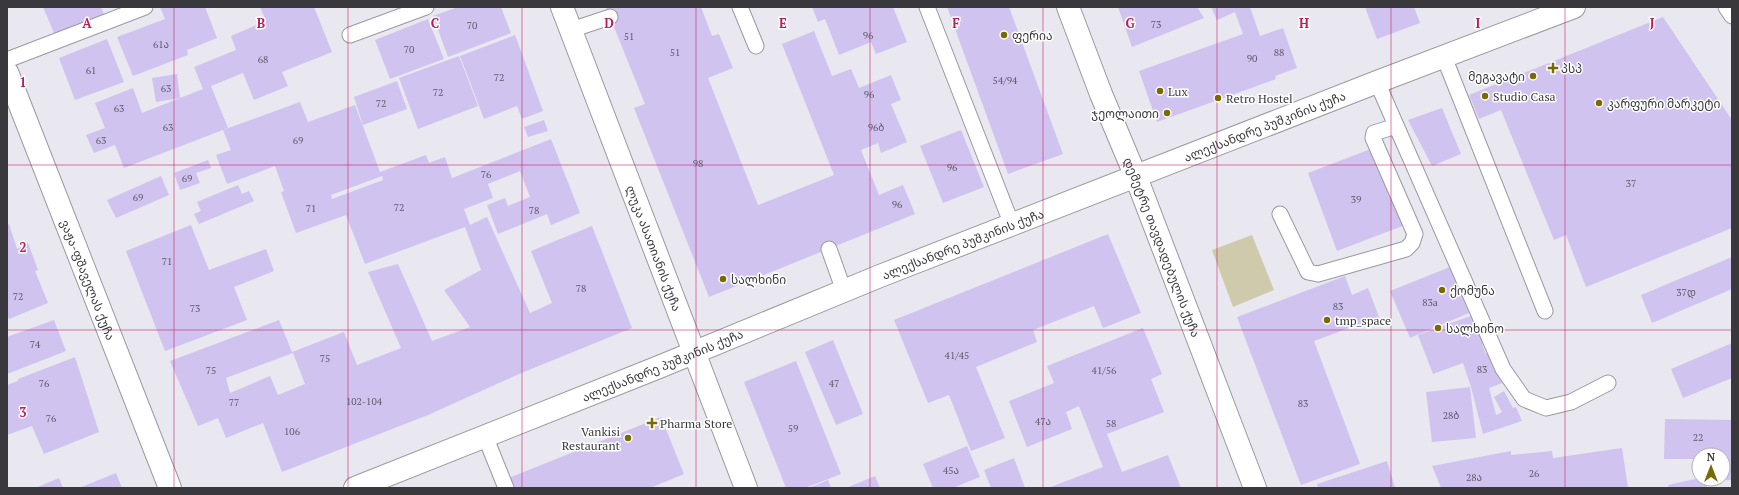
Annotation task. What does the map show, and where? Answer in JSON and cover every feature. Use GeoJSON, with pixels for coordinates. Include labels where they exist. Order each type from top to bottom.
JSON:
{"type":"FeatureCollection","features":[{"type":"Feature","properties":{"kind":"street","name":"ლუკა ასათიანის ქუჩა"},"geometry":{"type":"LineString","coordinates":[[562,7],[746,488]]}},
{"type":"Feature","properties":{"kind":"street","name":"დემეტრე თავდადებულის ქუჩა"},"geometry":{"type":"LineString","coordinates":[[1068,7],[1101,94],[1136,177],[1255,488]]}},
{"type":"Feature","properties":{"kind":"street","name":"ალექსანდრე პუშკინის ქუჩა"},"geometry":{"type":"LineString","coordinates":[[355,488],[694,353],[844,291],[1376,82],[1574,7]]}},
{"type":"Feature","properties":{"kind":"street","name":"ვაჟა-ფშაველას ქუჩა"},"geometry":{"type":"LineString","coordinates":[[7,72],[170,488]]}},
{"type":"Feature","properties":{"kind":"lane"},"geometry":{"type":"LineString","coordinates":[[7,60],[146,7]]}},
{"type":"Feature","properties":{"kind":"lane"},"geometry":{"type":"LineString","coordinates":[[350,35],[426,7]]}},
{"type":"Feature","properties":{"kind":"lane"},"geometry":{"type":"LineString","coordinates":[[740,7],[756,46]]}},
{"type":"Feature","properties":{"kind":"lane"},"geometry":{"type":"LineString","coordinates":[[927,7],[1012,225]]}},
{"type":"Feature","properties":{"kind":"lane"},"geometry":{"type":"LineString","coordinates":[[1726,7],[1732,16]]}},
{"type":"Feature","properties":{"kind":"lane"},"geometry":{"type":"LineString","coordinates":[[571,30],[610,17]]}},
{"type":"Feature","properties":{"kind":"lane"},"geometry":{"type":"LineString","coordinates":[[1444,57],[1545,311]]}},
{"type":"Feature","properties":{"kind":"lane"},"geometry":{"type":"LineString","coordinates":[[1376,82],[1503,369],[1524,399],[1546,408],[1571,402],[1608,383]]}},
{"type":"Feature","properties":{"kind":"lane"},"geometry":{"type":"LineString","coordinates":[[1280,214],[1308,272],[1318,274],[1406,249],[1412,243],[1415,234],[1373,138],[1374,133],[1396,126]]}},
{"type":"Feature","properties":{"kind":"lane"},"geometry":{"type":"LineString","coordinates":[[829,249],[844,291]]}},
{"type":"Feature","properties":{"kind":"lane"},"geometry":{"type":"LineString","coordinates":[[485,436],[506,488]]}},
{"type":"Feature","properties":{"kind":"shaded area"},"geometry":{"type":"Polygon","coordinates":[[[1252,235],[1274,290],[1233,307],[1212,250],[1252,235]]]}},
{"type":"Feature","properties":{"kind":"building"},"geometry":{"type":"Polygon","coordinates":[[[43,7],[101,7],[107,21],[57,40],[43,7]]]}},
{"type":"Feature","properties":{"kind":"building"},"geometry":{"type":"Polygon","coordinates":[[[160,7],[205,7],[217,38],[187,50],[188,55],[133,76],[117,37],[165,19],[160,7]]]}},
{"type":"Feature","properties":{"kind":"building"},"geometry":{"type":"Polygon","coordinates":[[[260,7],[314,7],[332,52],[282,72],[288,86],[254,100],[243,73],[211,86],[228,128],[124,168],[115,145],[94,153],[86,135],[105,128],[95,103],[133,88],[142,113],[203,89],[194,67],[236,50],[231,36],[266,21],[260,7]]]}},
{"type":"Feature","properties":{"kind":"building"},"geometry":{"type":"Polygon","coordinates":[[[458,7],[501,7],[511,33],[448,57],[433,16],[458,7]]]}},
{"type":"Feature","properties":{"kind":"building"},"geometry":{"type":"Polygon","coordinates":[[[606,7],[701,7],[712,36],[719,34],[733,68],[708,78],[758,205],[834,175],[782,44],[814,31],[832,76],[851,69],[859,88],[891,75],[901,100],[891,104],[907,142],[881,153],[878,143],[861,150],[879,195],[903,185],[915,214],[709,297],[634,108],[645,104],[606,7]]]}},
{"type":"Feature","properties":{"kind":"building"},"geometry":{"type":"Polygon","coordinates":[[[812,7],[893,7],[907,42],[876,54],[871,42],[839,55],[825,19],[818,22],[812,7]]]}},
{"type":"Feature","properties":{"kind":"building"},"geometry":{"type":"Polygon","coordinates":[[[947,7],[1009,7],[1063,154],[1008,174],[947,7]]]}},
{"type":"Feature","properties":{"kind":"building"},"geometry":{"type":"Polygon","coordinates":[[[1118,7],[1197,7],[1204,18],[1132,47],[1118,7]]]}},
{"type":"Feature","properties":{"kind":"building"},"geometry":{"type":"Polygon","coordinates":[[[1211,7],[1250,7],[1260,36],[1283,28],[1297,68],[1275,76],[1276,79],[1157,122],[1139,71],[1243,34],[1235,12],[1217,20],[1211,7]]]}},
{"type":"Feature","properties":{"kind":"building"},"geometry":{"type":"Polygon","coordinates":[[[1365,7],[1414,7],[1420,23],[1377,39],[1365,7]]]}},
{"type":"Feature","properties":{"kind":"building"},"geometry":{"type":"Polygon","coordinates":[[[1663,17],[1732,120],[1732,228],[1586,287],[1566,235],[1554,240],[1501,110],[1479,119],[1469,95],[1663,17]]]}},
{"type":"Feature","properties":{"kind":"building"},"geometry":{"type":"Polygon","coordinates":[[[428,19],[444,59],[390,79],[375,40],[428,19]]]}},
{"type":"Feature","properties":{"kind":"building"},"geometry":{"type":"Polygon","coordinates":[[[515,35],[543,111],[522,119],[517,106],[484,119],[460,56],[515,35]]]}},
{"type":"Feature","properties":{"kind":"building"},"geometry":{"type":"Polygon","coordinates":[[[107,39],[124,82],[75,100],[59,58],[107,39]]]}},
{"type":"Feature","properties":{"kind":"building"},"geometry":{"type":"Polygon","coordinates":[[[459,56],[478,106],[418,129],[399,78],[459,56]]]}},
{"type":"Feature","properties":{"kind":"building"},"geometry":{"type":"Polygon","coordinates":[[[177,74],[180,98],[156,102],[152,78],[177,74]]]}},
{"type":"Feature","properties":{"kind":"building"},"geometry":{"type":"Polygon","coordinates":[[[397,81],[407,109],[363,125],[354,97],[397,81]]]}},
{"type":"Feature","properties":{"kind":"building"},"geometry":{"type":"Polygon","coordinates":[[[300,102],[308,122],[355,105],[380,172],[426,155],[429,163],[445,157],[452,178],[551,139],[580,213],[551,225],[547,214],[498,234],[487,205],[505,198],[508,206],[530,197],[520,171],[488,184],[493,198],[464,209],[470,225],[487,217],[530,313],[552,303],[531,251],[592,226],[632,328],[519,374],[428,415],[282,472],[263,423],[226,438],[218,418],[198,426],[170,361],[279,320],[292,352],[344,332],[357,365],[401,348],[368,272],[398,264],[432,341],[470,327],[444,290],[481,270],[465,227],[365,264],[346,215],[296,233],[281,192],[284,191],[275,166],[227,184],[216,155],[231,150],[223,130],[300,102]],[[382,176],[331,195],[332,199],[383,180],[382,176]],[[293,353],[226,378],[230,393],[270,376],[278,395],[305,384],[293,353]]]}},
{"type":"Feature","properties":{"kind":"building"},"geometry":{"type":"Polygon","coordinates":[[[1442,108],[1461,154],[1432,166],[1408,120],[1442,108]]]}},
{"type":"Feature","properties":{"kind":"building"},"geometry":{"type":"Polygon","coordinates":[[[544,120],[548,131],[528,137],[524,127],[544,120]]]}},
{"type":"Feature","properties":{"kind":"building"},"geometry":{"type":"Polygon","coordinates":[[[961,130],[984,187],[943,203],[920,146],[961,130]]]}},
{"type":"Feature","properties":{"kind":"building"},"geometry":{"type":"Polygon","coordinates":[[[1376,147],[1405,225],[1337,251],[1308,173],[1376,147]]]}},
{"type":"Feature","properties":{"kind":"building"},"geometry":{"type":"Polygon","coordinates":[[[208,160],[211,168],[196,173],[200,183],[180,190],[174,173],[208,160]]]}},
{"type":"Feature","properties":{"kind":"building"},"geometry":{"type":"Polygon","coordinates":[[[161,176],[169,195],[116,218],[107,200],[161,176]]]}},
{"type":"Feature","properties":{"kind":"building"},"geometry":{"type":"Polygon","coordinates":[[[238,185],[242,194],[249,191],[254,201],[199,224],[194,214],[201,211],[197,202],[238,185]]]}},
{"type":"Feature","properties":{"kind":"building"},"geometry":{"type":"Polygon","coordinates":[[[9,224],[17,249],[28,243],[38,270],[35,271],[48,303],[9,319],[7,315],[7,225],[9,224]]]}},
{"type":"Feature","properties":{"kind":"building"},"geometry":{"type":"Polygon","coordinates":[[[191,225],[209,270],[266,249],[274,271],[234,287],[247,320],[165,351],[126,251],[191,225]]]}},
{"type":"Feature","properties":{"kind":"building"},"geometry":{"type":"Polygon","coordinates":[[[1108,234],[1141,313],[1103,328],[1094,306],[1033,330],[1037,342],[976,367],[1005,438],[971,451],[949,395],[928,403],[894,320],[1108,234]]]}},
{"type":"Feature","properties":{"kind":"building"},"geometry":{"type":"Polygon","coordinates":[[[1732,257],[1732,289],[1652,323],[1641,295],[1732,257]]]}},
{"type":"Feature","properties":{"kind":"building"},"geometry":{"type":"Polygon","coordinates":[[[1450,267],[1469,313],[1410,338],[1390,291],[1450,267]]]}},
{"type":"Feature","properties":{"kind":"building"},"geometry":{"type":"Polygon","coordinates":[[[1345,276],[1352,295],[1368,288],[1379,317],[1314,341],[1360,464],[1301,485],[1237,317],[1345,276]]]}},
{"type":"Feature","properties":{"kind":"building"},"geometry":{"type":"Polygon","coordinates":[[[1476,314],[1487,342],[1482,344],[1486,354],[1493,352],[1505,382],[1489,388],[1496,415],[1502,412],[1494,397],[1504,391],[1513,408],[1516,407],[1522,421],[1483,434],[1463,363],[1433,374],[1418,335],[1476,314]]]}},
{"type":"Feature","properties":{"kind":"building"},"geometry":{"type":"Polygon","coordinates":[[[54,320],[66,351],[7,374],[7,337],[54,320]]]}},
{"type":"Feature","properties":{"kind":"building"},"geometry":{"type":"Polygon","coordinates":[[[1143,328],[1162,374],[1151,379],[1164,412],[1107,434],[1122,472],[1168,455],[1181,488],[1048,488],[1103,467],[1079,406],[1066,412],[1072,429],[1027,447],[1009,401],[1054,383],[1047,366],[1143,328]]]}},
{"type":"Feature","properties":{"kind":"building"},"geometry":{"type":"Polygon","coordinates":[[[833,340],[863,414],[836,425],[805,352],[833,340]]]}},
{"type":"Feature","properties":{"kind":"building"},"geometry":{"type":"Polygon","coordinates":[[[1732,343],[1732,378],[1683,398],[1671,369],[1732,343]]]}},
{"type":"Feature","properties":{"kind":"building"},"geometry":{"type":"Polygon","coordinates":[[[75,357],[99,432],[44,454],[32,426],[7,435],[7,385],[18,381],[18,379],[75,357]]]}},
{"type":"Feature","properties":{"kind":"building"},"geometry":{"type":"Polygon","coordinates":[[[796,361],[841,474],[805,488],[786,488],[744,382],[796,361]]]}},
{"type":"Feature","properties":{"kind":"building"},"geometry":{"type":"Polygon","coordinates":[[[1470,387],[1476,438],[1432,442],[1426,392],[1470,387]]]}},
{"type":"Feature","properties":{"kind":"building"},"geometry":{"type":"Polygon","coordinates":[[[661,417],[684,474],[650,488],[510,488],[506,479],[661,417]]]}},
{"type":"Feature","properties":{"kind":"building"},"geometry":{"type":"Polygon","coordinates":[[[1665,419],[1732,420],[1732,480],[1731,447],[1691,447],[1691,459],[1664,459],[1665,419]]]}},
{"type":"Feature","properties":{"kind":"building"},"geometry":{"type":"Polygon","coordinates":[[[967,446],[980,477],[953,488],[933,488],[923,464],[967,446]]]}},
{"type":"Feature","properties":{"kind":"building"},"geometry":{"type":"Polygon","coordinates":[[[1622,448],[1628,488],[1441,488],[1432,466],[1511,451],[1511,455],[1552,451],[1553,458],[1622,448]]]}},
{"type":"Feature","properties":{"kind":"building"},"geometry":{"type":"Polygon","coordinates":[[[1014,458],[1025,488],[991,488],[984,470],[1014,458]]]}},
{"type":"Feature","properties":{"kind":"building"},"geometry":{"type":"Polygon","coordinates":[[[1387,461],[1395,488],[1318,488],[1317,484],[1387,461]]]}},
{"type":"Feature","properties":{"kind":"building"},"geometry":{"type":"Polygon","coordinates":[[[116,473],[122,488],[79,488],[116,473]]]}},
{"type":"Feature","properties":{"kind":"building"},"geometry":{"type":"Polygon","coordinates":[[[875,476],[880,488],[846,488],[875,476]]]}},
{"type":"Feature","properties":{"kind":"building"},"geometry":{"type":"Polygon","coordinates":[[[59,478],[63,488],[35,488],[59,478]]]}},
{"type":"Feature","properties":{"kind":"building"},"geometry":{"type":"Polygon","coordinates":[[[828,480],[831,488],[809,488],[828,480]]]}},
{"type":"Feature","properties":{"kind":"building"},"geometry":{"type":"Polygon","coordinates":[[[1691,480],[1691,487],[1707,488],[1669,488],[1668,485],[1691,480]]]}},
{"type":"Feature","properties":{"kind":"place","name":"ფერია"},"geometry":{"type":"Point","coordinates":[1004,35]}},
{"type":"Feature","properties":{"kind":"place","name":"პსპ"},"geometry":{"type":"Point","coordinates":[1553,68]}},
{"type":"Feature","properties":{"kind":"place","name":"მეგავატი"},"geometry":{"type":"Point","coordinates":[1533,76]}},
{"type":"Feature","properties":{"kind":"place","name":"Lux"},"geometry":{"type":"Point","coordinates":[1160,91]}},
{"type":"Feature","properties":{"kind":"place","name":"Studio Casa"},"geometry":{"type":"Point","coordinates":[1485,96]}},
{"type":"Feature","properties":{"kind":"place","name":"Retro Hostel"},"geometry":{"type":"Point","coordinates":[1218,98]}},
{"type":"Feature","properties":{"kind":"place","name":"კარფური მარკეტი"},"geometry":{"type":"Point","coordinates":[1599,103]}},
{"type":"Feature","properties":{"kind":"place","name":"ჯეოლაითი"},"geometry":{"type":"Point","coordinates":[1167,113]}},
{"type":"Feature","properties":{"kind":"place","name":"სალხინი"},"geometry":{"type":"Point","coordinates":[723,279]}},
{"type":"Feature","properties":{"kind":"place","name":"ქომუნა"},"geometry":{"type":"Point","coordinates":[1442,290]}},
{"type":"Feature","properties":{"kind":"place","name":"tmp_space"},"geometry":{"type":"Point","coordinates":[1327,320]}},
{"type":"Feature","properties":{"kind":"place","name":"სალხინო"},"geometry":{"type":"Point","coordinates":[1438,328]}},
{"type":"Feature","properties":{"kind":"place","name":"Pharma Store"},"geometry":{"type":"Point","coordinates":[652,423]}},
{"type":"Feature","properties":{"kind":"place","name":"Vankisi Restaurant"},"geometry":{"type":"Point","coordinates":[628,438]}}]}
